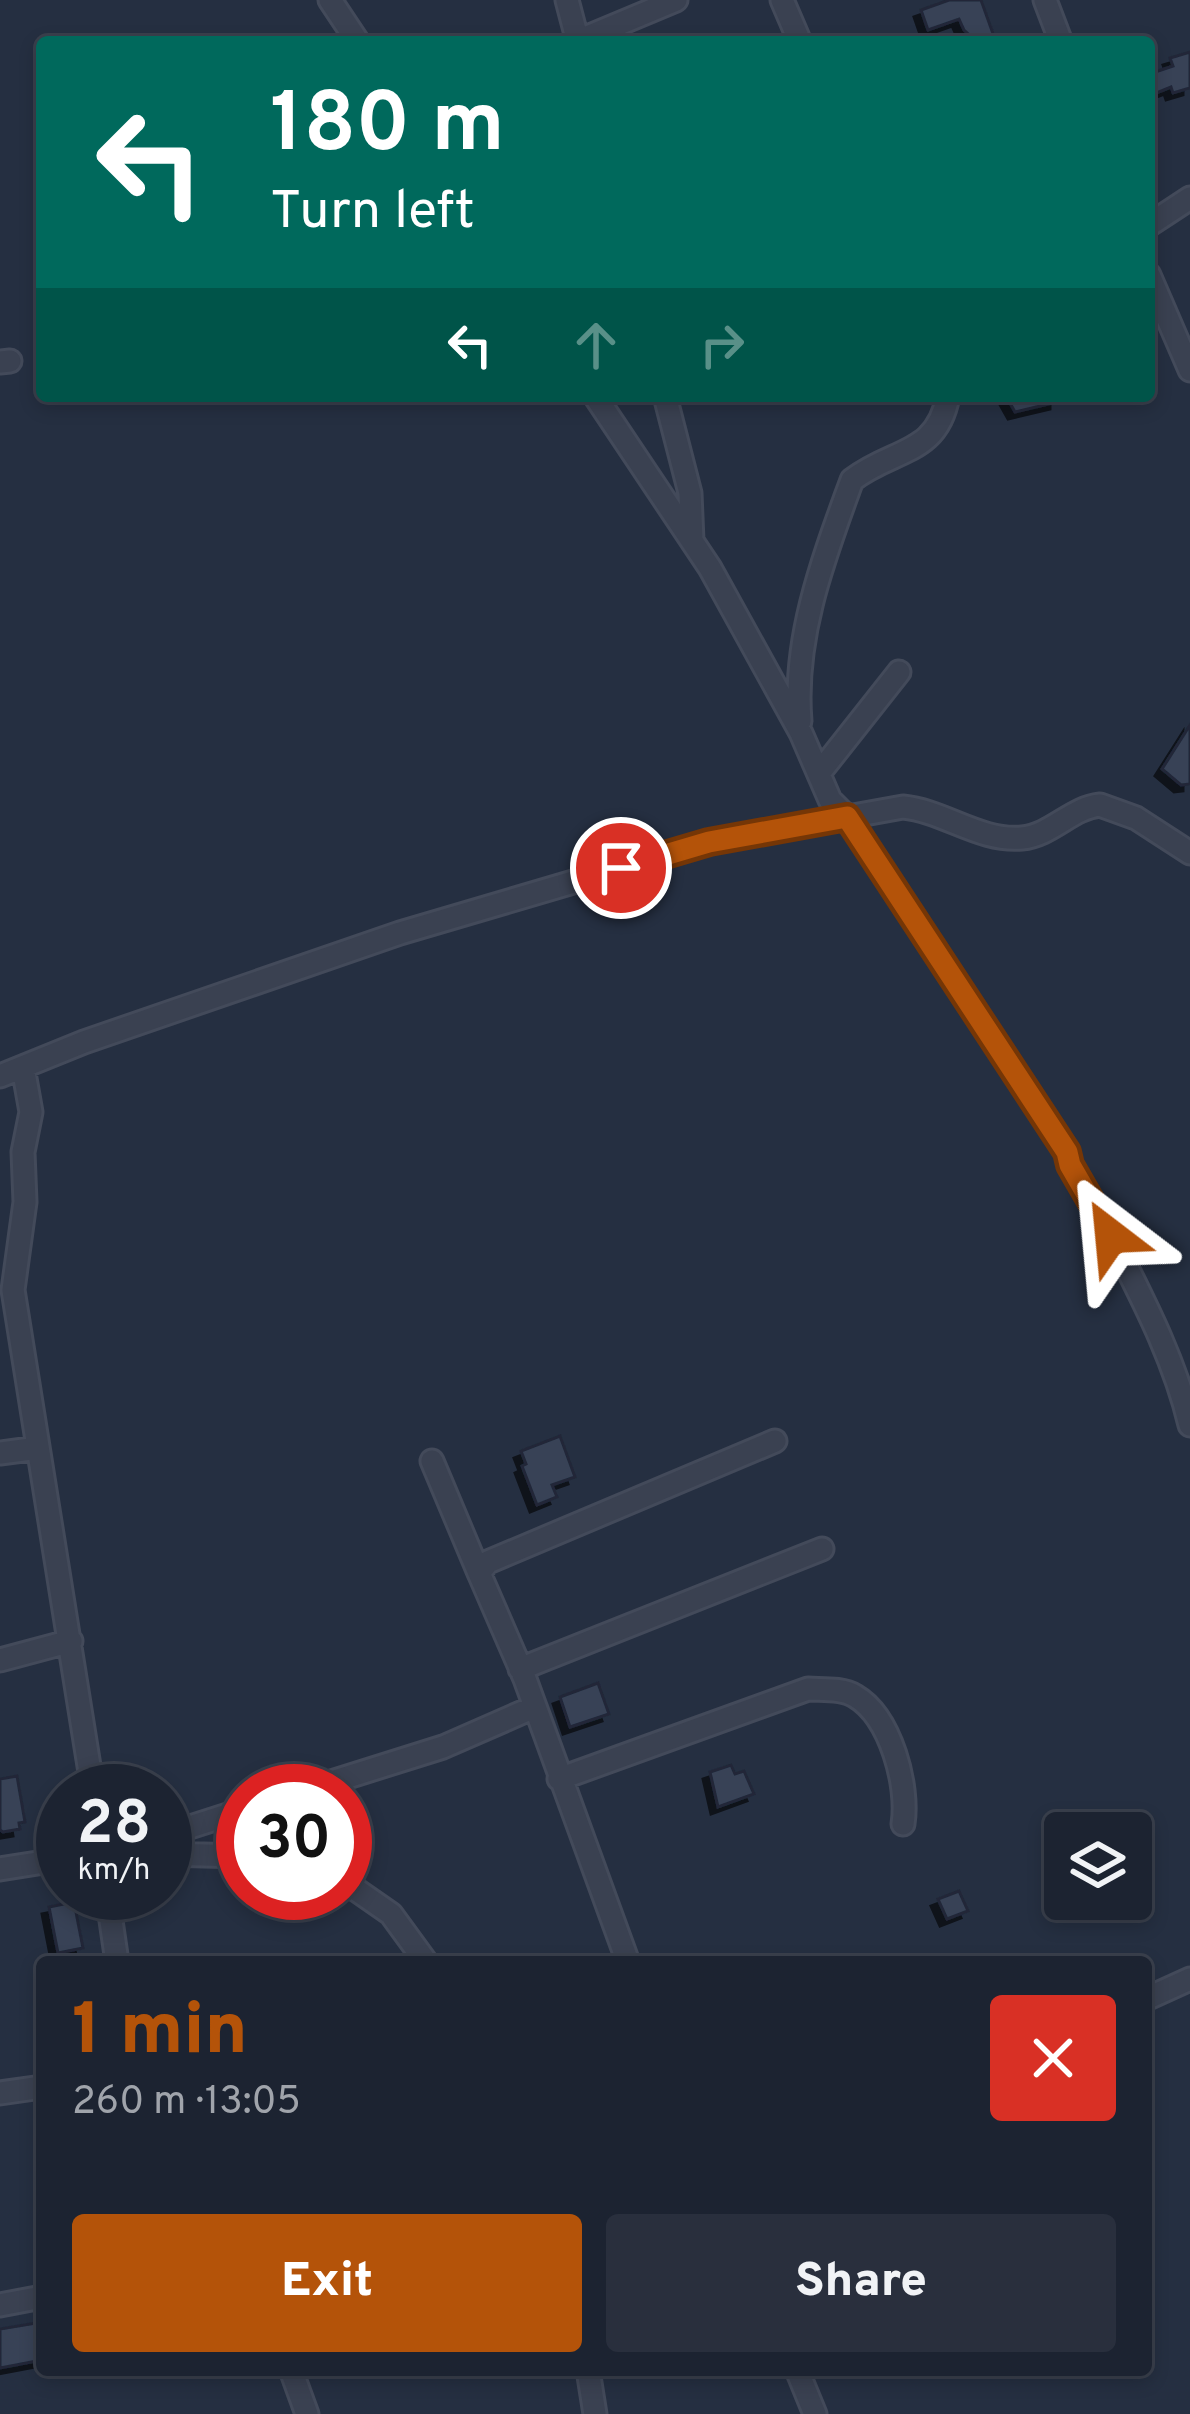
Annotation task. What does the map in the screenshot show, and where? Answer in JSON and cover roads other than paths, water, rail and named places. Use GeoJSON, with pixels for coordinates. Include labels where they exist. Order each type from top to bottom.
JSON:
{"type":"FeatureCollection","features":[{"type":"Feature","properties":{"kind":"street"},"geometry":{"type":"LineString","coordinates":[[330,0],[354,36]]}},
{"type":"Feature","properties":{"kind":"street"},"geometry":{"type":"LineString","coordinates":[[567,0],[577,36]]}},
{"type":"Feature","properties":{"kind":"street"},"geometry":{"type":"LineString","coordinates":[[590,36],[676,0]]}},
{"type":"Feature","properties":{"kind":"street"},"geometry":{"type":"LineString","coordinates":[[782,0],[797,36]]}},
{"type":"Feature","properties":{"kind":"street"},"geometry":{"type":"LineString","coordinates":[[1045,0],[1059,36]]}},
{"type":"Feature","properties":{"kind":"street"},"geometry":{"type":"LineString","coordinates":[[1155,221],[1190,198]]}},
{"type":"Feature","properties":{"kind":"street"},"geometry":{"type":"LineString","coordinates":[[1155,289],[1190,370]]}},
{"type":"Feature","properties":{"kind":"street"},"geometry":{"type":"LineString","coordinates":[[599,402],[692,542],[801,733],[830,800],[847,817],[1067,1152],[1148,1309],[1190,1425]]}},
{"type":"Feature","properties":{"kind":"street"},"geometry":{"type":"LineString","coordinates":[[666,402],[690,493],[692,542]]}},
{"type":"Feature","properties":{"kind":"street"},"geometry":{"type":"LineString","coordinates":[[801,733],[796,677],[808,616],[853,480],[869,466],[921,446],[940,426],[946,402]]}},
{"type":"Feature","properties":{"kind":"street"},"geometry":{"type":"LineString","coordinates":[[820,772],[899,672]]}},
{"type":"Feature","properties":{"kind":"street"},"geometry":{"type":"LineString","coordinates":[[0,1076],[84,1042],[400,933],[709,842],[903,807],[921,809],[980,832],[1013,838],[1036,836],[1091,806],[1109,806],[1190,853]]}},
{"type":"Feature","properties":{"kind":"street"},"geometry":{"type":"LineString","coordinates":[[23,1067],[31,1112],[22,1152],[26,1202],[9,1241],[13,1290],[89,1764]]}},
{"type":"Feature","properties":{"kind":"street"},"geometry":{"type":"LineString","coordinates":[[479,1573],[488,1562],[775,1441]]}},
{"type":"Feature","properties":{"kind":"street"},"geometry":{"type":"LineString","coordinates":[[0,1453],[38,1448]]}},
{"type":"Feature","properties":{"kind":"street"},"geometry":{"type":"LineString","coordinates":[[433,1461],[520,1669],[626,1956]]}},
{"type":"Feature","properties":{"kind":"street"},"geometry":{"type":"LineString","coordinates":[[520,1669],[822,1549]]}},
{"type":"Feature","properties":{"kind":"street"},"geometry":{"type":"LineString","coordinates":[[0,1660],[71,1642]]}},
{"type":"Feature","properties":{"kind":"street"},"geometry":{"type":"LineString","coordinates":[[559,1779],[808,1689],[846,1692],[858,1697],[877,1718],[903,1776],[903,1825]]}},
{"type":"Feature","properties":{"kind":"street"},"geometry":{"type":"LineString","coordinates":[[372,1769],[443,1747],[532,1708]]}},
{"type":"Feature","properties":{"kind":"street"},"geometry":{"type":"LineString","coordinates":[[0,1869],[36,1863]]}},
{"type":"Feature","properties":{"kind":"street"},"geometry":{"type":"LineString","coordinates":[[372,1901],[391,1914],[422,1956]]}},
{"type":"Feature","properties":{"kind":"street"},"geometry":{"type":"LineString","coordinates":[[111,1920],[116,1956]]}},
{"type":"Feature","properties":{"kind":"street"},"geometry":{"type":"LineString","coordinates":[[1152,1996],[1190,1979]]}},
{"type":"Feature","properties":{"kind":"street"},"geometry":{"type":"LineString","coordinates":[[0,2093],[36,2087]]}},
{"type":"Feature","properties":{"kind":"street"},"geometry":{"type":"LineString","coordinates":[[0,2305],[36,2297]]}},
{"type":"Feature","properties":{"kind":"street"},"geometry":{"type":"LineString","coordinates":[[293,2376],[307,2414]]}},
{"type":"Feature","properties":{"kind":"street"},"geometry":{"type":"LineString","coordinates":[[589,2376],[595,2414]]}},
{"type":"Feature","properties":{"kind":"street"},"geometry":{"type":"LineString","coordinates":[[799,2376],[814,2414]]}}]}
